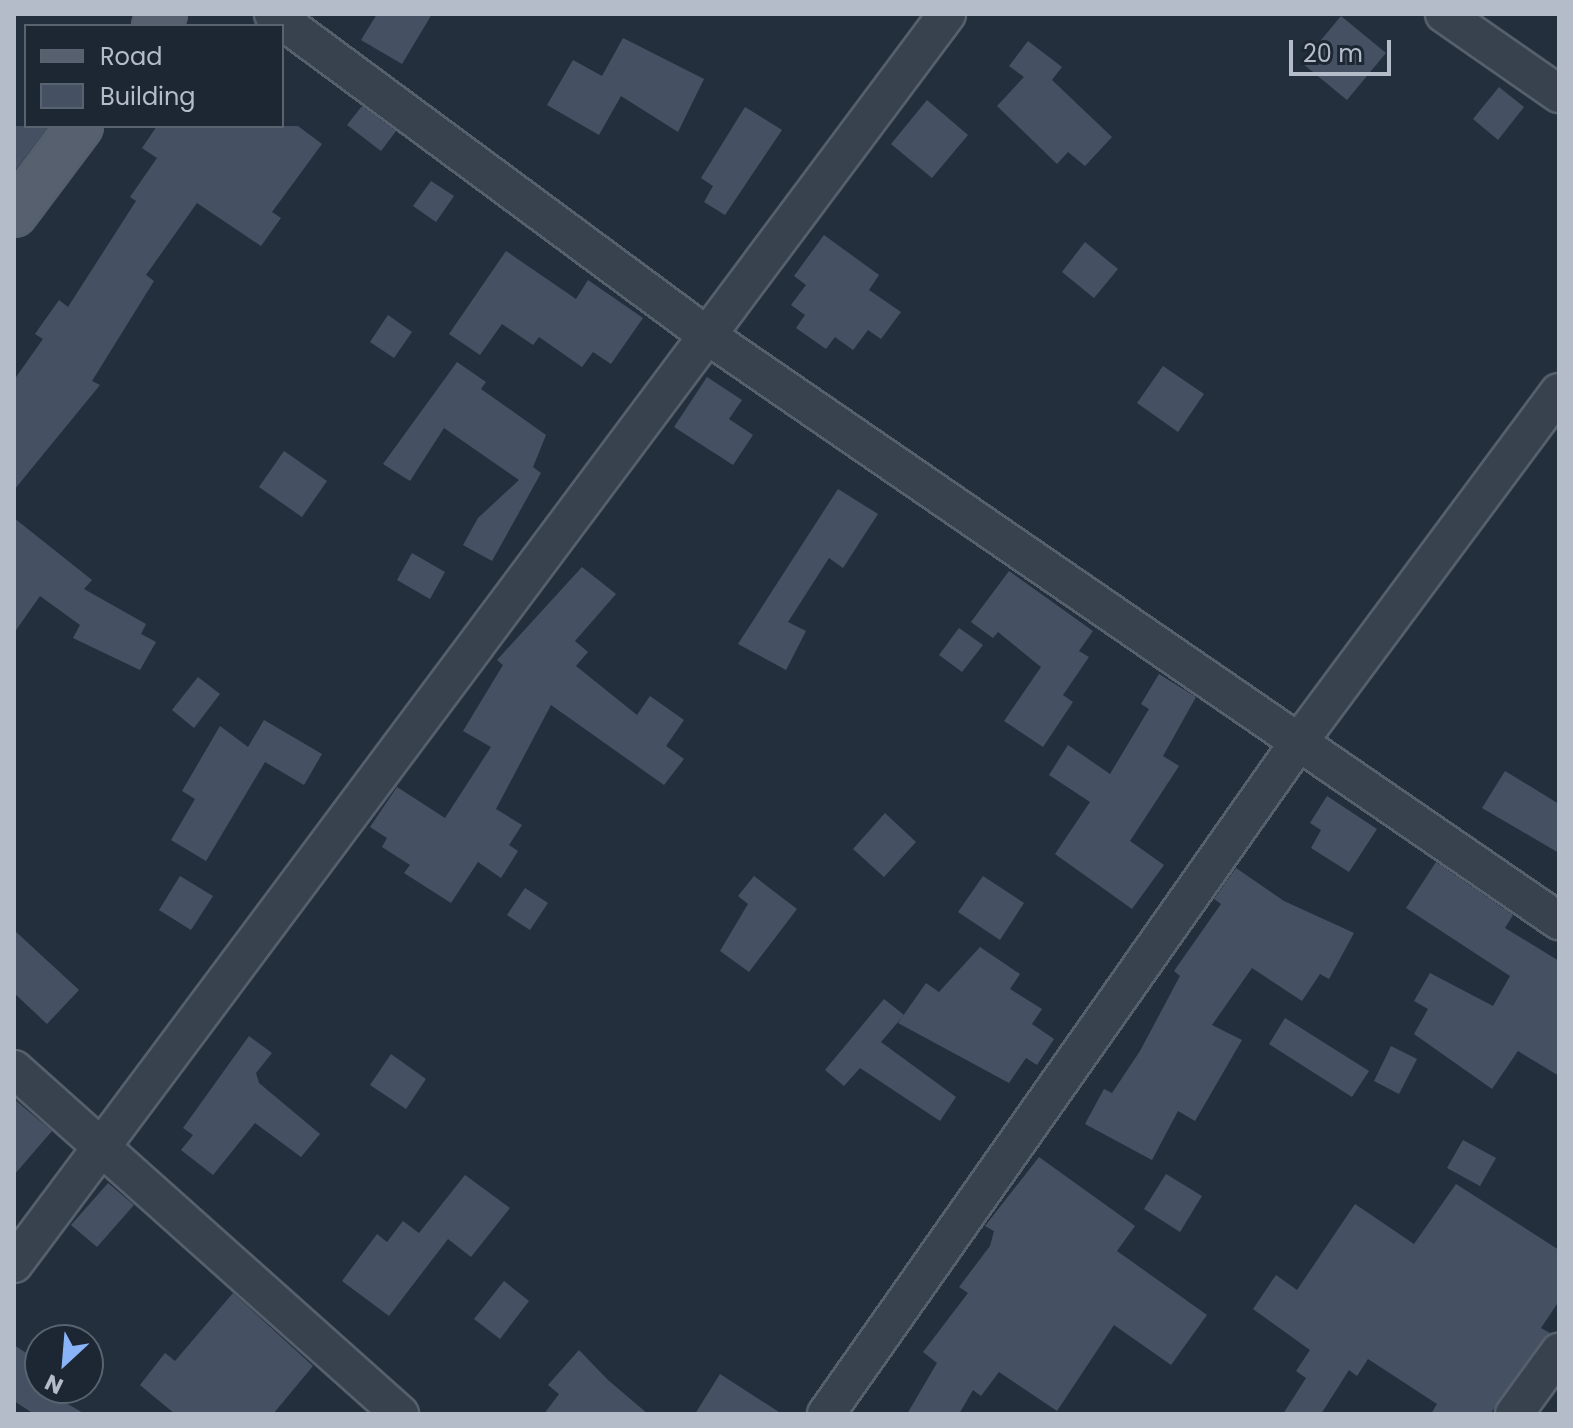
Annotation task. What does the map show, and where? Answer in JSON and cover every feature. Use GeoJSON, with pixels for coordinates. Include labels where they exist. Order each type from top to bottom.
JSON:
{"type":"FeatureCollection","features":[{"type":"Feature","properties":{"kind":"main road"},"geometry":{"type":"LineString","coordinates":[[14,214],[78,128]]}},
{"type":"Feature","properties":{"kind":"street"},"geometry":{"type":"LineString","coordinates":[[273,14],[708,336],[1559,921]]}},
{"type":"Feature","properties":{"kind":"street"},"geometry":{"type":"LineString","coordinates":[[14,1264],[947,14]]}},
{"type":"Feature","properties":{"kind":"street"},"geometry":{"type":"LineString","coordinates":[[1444,14],[1559,94]]}},
{"type":"Feature","properties":{"kind":"street"},"geometry":{"type":"LineString","coordinates":[[826,1414],[1298,743],[1559,392]]}},
{"type":"Feature","properties":{"kind":"street"},"geometry":{"type":"LineString","coordinates":[[14,1069],[400,1414]]}},
{"type":"Feature","properties":{"kind":"street"},"geometry":{"type":"LineString","coordinates":[[1514,1414],[1559,1352]]}},
{"type":"Feature","properties":{"kind":"building"},"geometry":{"type":"Polygon","coordinates":[[[377,14],[432,14],[402,64],[361,40],[377,14]]]}},
{"type":"Feature","properties":{"kind":"building"},"geometry":{"type":"Polygon","coordinates":[[[1341,16],[1386,53],[1347,100],[1302,63],[1341,16]]]}},
{"type":"Feature","properties":{"kind":"building"},"geometry":{"type":"Polygon","coordinates":[[[623,38],[704,79],[678,132],[621,96],[599,135],[547,105],[573,60],[602,76],[623,38]]]}},
{"type":"Feature","properties":{"kind":"building"},"geometry":{"type":"Polygon","coordinates":[[[1028,41],[1062,67],[1052,80],[1112,137],[1085,166],[1068,152],[1057,164],[997,106],[1024,77],[1009,66],[1028,41]]]}},
{"type":"Feature","properties":{"kind":"building"},"geometry":{"type":"Polygon","coordinates":[[[1499,87],[1524,107],[1498,140],[1473,119],[1499,87]]]}},
{"type":"Feature","properties":{"kind":"building"},"geometry":{"type":"Polygon","coordinates":[[[927,100],[968,135],[932,178],[891,144],[927,100]]]}},
{"type":"Feature","properties":{"kind":"building"},"geometry":{"type":"Polygon","coordinates":[[[362,106],[396,131],[381,151],[347,125],[362,106]]]}},
{"type":"Feature","properties":{"kind":"building"},"geometry":{"type":"Polygon","coordinates":[[[745,107],[782,130],[725,215],[704,202],[713,186],[701,178],[745,107]]]}},
{"type":"Feature","properties":{"kind":"building"},"geometry":{"type":"Polygon","coordinates":[[[14,126],[47,128],[14,172],[14,126]]]}},
{"type":"Feature","properties":{"kind":"building"},"geometry":{"type":"Polygon","coordinates":[[[298,126],[322,144],[272,212],[281,218],[261,246],[197,203],[146,275],[154,281],[92,381],[100,385],[14,490],[14,380],[43,339],[35,334],[59,300],[68,307],[136,201],[130,197],[157,158],[142,148],[156,128],[298,126]]]}},
{"type":"Feature","properties":{"kind":"building"},"geometry":{"type":"Polygon","coordinates":[[[431,181],[454,196],[436,222],[413,206],[431,181]]]}},
{"type":"Feature","properties":{"kind":"building"},"geometry":{"type":"Polygon","coordinates":[[[824,235],[879,275],[869,290],[901,312],[881,339],[868,330],[853,350],[835,337],[826,349],[796,328],[805,315],[791,305],[806,285],[794,276],[824,235]]]}},
{"type":"Feature","properties":{"kind":"building"},"geometry":{"type":"Polygon","coordinates":[[[1085,242],[1118,269],[1094,298],[1062,272],[1085,242]]]}},
{"type":"Feature","properties":{"kind":"building"},"geometry":{"type":"Polygon","coordinates":[[[506,251],[576,299],[588,280],[643,318],[611,364],[593,352],[582,367],[539,337],[533,345],[502,324],[480,355],[449,334],[506,251]]]}},
{"type":"Feature","properties":{"kind":"building"},"geometry":{"type":"Polygon","coordinates":[[[388,315],[412,332],[394,358],[370,342],[388,315]]]}},
{"type":"Feature","properties":{"kind":"building"},"geometry":{"type":"Polygon","coordinates":[[[457,362],[486,382],[481,389],[546,435],[533,467],[541,473],[492,561],[463,545],[478,518],[519,480],[444,428],[410,481],[383,464],[457,362]]]}},
{"type":"Feature","properties":{"kind":"building"},"geometry":{"type":"Polygon","coordinates":[[[1163,366],[1204,394],[1178,432],[1137,403],[1163,366]]]}},
{"type":"Feature","properties":{"kind":"building"},"geometry":{"type":"Polygon","coordinates":[[[707,377],[742,400],[729,419],[753,435],[733,465],[674,427],[707,377]]]}},
{"type":"Feature","properties":{"kind":"building"},"geometry":{"type":"Polygon","coordinates":[[[284,451],[327,481],[302,517],[259,487],[284,451]]]}},
{"type":"Feature","properties":{"kind":"building"},"geometry":{"type":"Polygon","coordinates":[[[838,489],[878,514],[843,568],[829,558],[788,622],[806,631],[786,670],[738,644],[838,489]]]}},
{"type":"Feature","properties":{"kind":"building"},"geometry":{"type":"Polygon","coordinates":[[[14,518],[92,580],[84,589],[146,624],[141,634],[156,642],[140,670],[73,638],[80,625],[40,596],[14,633],[14,518]]]}},
{"type":"Feature","properties":{"kind":"building"},"geometry":{"type":"Polygon","coordinates":[[[412,553],[445,572],[430,599],[397,580],[412,553]]]}},
{"type":"Feature","properties":{"kind":"building"},"geometry":{"type":"Polygon","coordinates":[[[582,567],[616,594],[575,641],[588,652],[576,666],[637,715],[650,696],[684,720],[666,746],[684,759],[664,785],[551,705],[496,809],[522,825],[509,845],[518,851],[501,878],[478,862],[451,903],[404,873],[410,865],[382,847],[387,838],[370,827],[397,787],[445,818],[491,747],[463,731],[503,665],[497,660],[582,567]]]}},
{"type":"Feature","properties":{"kind":"building"},"geometry":{"type":"Polygon","coordinates":[[[1009,571],[1093,631],[1079,651],[1089,657],[1063,695],[1073,702],[1043,747],[1004,721],[1041,667],[998,632],[993,638],[971,622],[1009,571]]]}},
{"type":"Feature","properties":{"kind":"building"},"geometry":{"type":"Polygon","coordinates":[[[959,628],[983,645],[962,672],[939,655],[959,628]]]}},
{"type":"Feature","properties":{"kind":"building"},"geometry":{"type":"Polygon","coordinates":[[[1159,674],[1196,697],[1163,756],[1179,766],[1130,841],[1164,865],[1132,909],[1055,854],[1090,802],[1049,775],[1068,745],[1110,774],[1149,709],[1141,704],[1159,674]]]}},
{"type":"Feature","properties":{"kind":"building"},"geometry":{"type":"Polygon","coordinates":[[[198,677],[220,694],[194,728],[172,710],[198,677]]]}},
{"type":"Feature","properties":{"kind":"building"},"geometry":{"type":"Polygon","coordinates":[[[264,720],[322,754],[304,785],[265,762],[206,861],[171,840],[195,799],[182,791],[220,726],[248,747],[264,720]]]}},
{"type":"Feature","properties":{"kind":"building"},"geometry":{"type":"Polygon","coordinates":[[[1505,771],[1559,804],[1559,853],[1482,808],[1505,771]]]}},
{"type":"Feature","properties":{"kind":"building"},"geometry":{"type":"Polygon","coordinates":[[[1327,796],[1377,829],[1349,872],[1311,848],[1321,830],[1310,823],[1327,796]]]}},
{"type":"Feature","properties":{"kind":"building"},"geometry":{"type":"Polygon","coordinates":[[[885,813],[916,842],[884,877],[853,849],[885,813]]]}},
{"type":"Feature","properties":{"kind":"building"},"geometry":{"type":"Polygon","coordinates":[[[1436,862],[1513,915],[1505,928],[1559,961],[1559,1076],[1518,1051],[1492,1089],[1414,1034],[1428,1009],[1414,1001],[1430,973],[1493,1006],[1510,976],[1406,908],[1436,862]]]}},
{"type":"Feature","properties":{"kind":"building"},"geometry":{"type":"Polygon","coordinates":[[[1236,868],[1284,901],[1354,933],[1329,979],[1320,974],[1302,1001],[1252,968],[1212,1025],[1242,1040],[1195,1121],[1178,1111],[1152,1160],[1085,1124],[1104,1089],[1112,1093],[1140,1051],[1180,976],[1174,971],[1221,904],[1214,899],[1236,868]]]}},
{"type":"Feature","properties":{"kind":"building"},"geometry":{"type":"Polygon","coordinates":[[[180,876],[213,896],[191,930],[159,910],[180,876]]]}},
{"type":"Feature","properties":{"kind":"building"},"geometry":{"type":"Polygon","coordinates":[[[754,876],[797,909],[749,972],[720,951],[748,904],[738,896],[754,876]]]}},
{"type":"Feature","properties":{"kind":"building"},"geometry":{"type":"Polygon","coordinates":[[[983,876],[1024,903],[1000,940],[958,912],[983,876]]]}},
{"type":"Feature","properties":{"kind":"building"},"geometry":{"type":"Polygon","coordinates":[[[525,888],[548,903],[530,930],[507,915],[525,888]]]}},
{"type":"Feature","properties":{"kind":"building"},"geometry":{"type":"Polygon","coordinates":[[[14,930],[79,990],[47,1024],[14,993],[14,930]]]}},
{"type":"Feature","properties":{"kind":"building"},"geometry":{"type":"Polygon","coordinates":[[[980,947],[1020,974],[1010,989],[1042,1009],[1032,1024],[1054,1039],[1037,1065],[1026,1058],[1009,1083],[898,1023],[926,983],[939,992],[980,947]]]}},
{"type":"Feature","properties":{"kind":"building"},"geometry":{"type":"Polygon","coordinates":[[[884,999],[904,1015],[881,1042],[956,1097],[940,1121],[860,1068],[844,1086],[825,1070],[884,999]]]}},
{"type":"Feature","properties":{"kind":"building"},"geometry":{"type":"Polygon","coordinates":[[[1285,1018],[1369,1071],[1352,1097],[1269,1044],[1285,1018]]]}},
{"type":"Feature","properties":{"kind":"building"},"geometry":{"type":"Polygon","coordinates":[[[249,1036],[272,1053],[256,1073],[259,1083],[320,1134],[301,1157],[255,1123],[213,1175],[181,1150],[193,1135],[183,1128],[249,1036]]]}},
{"type":"Feature","properties":{"kind":"building"},"geometry":{"type":"Polygon","coordinates":[[[1391,1046],[1417,1059],[1399,1094],[1374,1081],[1391,1046]]]}},
{"type":"Feature","properties":{"kind":"building"},"geometry":{"type":"Polygon","coordinates":[[[391,1054],[426,1079],[406,1109],[370,1085],[391,1054]]]}},
{"type":"Feature","properties":{"kind":"building"},"geometry":{"type":"Polygon","coordinates":[[[14,1099],[52,1131],[14,1175],[14,1099]]]}},
{"type":"Feature","properties":{"kind":"building"},"geometry":{"type":"Polygon","coordinates":[[[1463,1140],[1496,1158],[1480,1186],[1447,1168],[1463,1140]]]}},
{"type":"Feature","properties":{"kind":"building"},"geometry":{"type":"Polygon","coordinates":[[[1039,1157],[1135,1226],[1117,1251],[1207,1315],[1171,1365],[1114,1325],[1057,1411],[999,1372],[981,1396],[973,1390],[959,1414],[907,1414],[937,1363],[923,1352],[968,1293],[959,1287],[990,1246],[994,1231],[985,1226],[1039,1157]]]}},
{"type":"Feature","properties":{"kind":"building"},"geometry":{"type":"Polygon","coordinates":[[[1166,1174],[1202,1196],[1180,1232],[1144,1209],[1166,1174]]]}},
{"type":"Feature","properties":{"kind":"building"},"geometry":{"type":"Polygon","coordinates":[[[465,1175],[510,1208],[471,1257],[448,1239],[389,1316],[342,1281],[377,1234],[387,1242],[403,1221],[419,1233],[465,1175]]]}},
{"type":"Feature","properties":{"kind":"building"},"geometry":{"type":"Polygon","coordinates":[[[108,1183],[134,1205],[97,1247],[71,1225],[108,1183]]]}},
{"type":"Feature","properties":{"kind":"building"},"geometry":{"type":"Polygon","coordinates":[[[1456,1184],[1559,1250],[1559,1301],[1541,1328],[1550,1333],[1490,1414],[1431,1414],[1437,1404],[1368,1359],[1357,1376],[1349,1370],[1321,1414],[1283,1414],[1306,1378],[1296,1371],[1310,1350],[1253,1309],[1276,1275],[1297,1290],[1355,1204],[1414,1244],[1456,1184]]]}},
{"type":"Feature","properties":{"kind":"building"},"geometry":{"type":"Polygon","coordinates":[[[504,1281],[529,1301],[500,1339],[474,1319],[504,1281]]]}},
{"type":"Feature","properties":{"kind":"building"},"geometry":{"type":"Polygon","coordinates":[[[233,1293],[313,1366],[273,1414],[175,1414],[140,1385],[165,1353],[175,1361],[233,1293]]]}},
{"type":"Feature","properties":{"kind":"building"},"geometry":{"type":"Polygon","coordinates":[[[14,1345],[24,1352],[24,1404],[68,1404],[85,1414],[34,1414],[14,1401],[14,1345]]]}},
{"type":"Feature","properties":{"kind":"building"},"geometry":{"type":"Polygon","coordinates":[[[579,1350],[648,1414],[544,1414],[559,1394],[548,1385],[579,1350]]]}},
{"type":"Feature","properties":{"kind":"building"},"geometry":{"type":"Polygon","coordinates":[[[720,1374],[782,1414],[695,1414],[720,1374]]]}}]}
